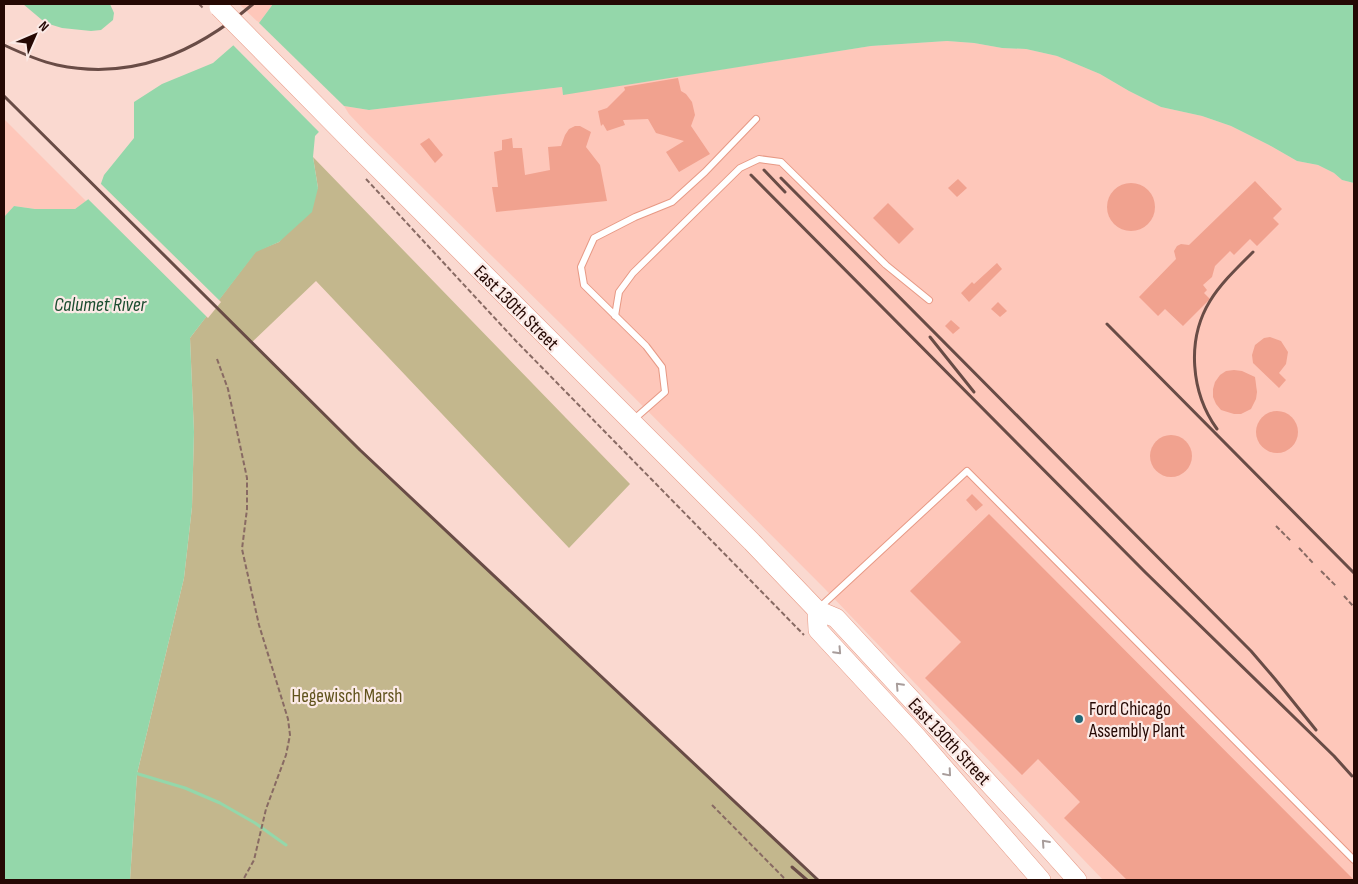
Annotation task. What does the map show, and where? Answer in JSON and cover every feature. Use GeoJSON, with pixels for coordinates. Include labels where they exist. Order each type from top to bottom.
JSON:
{"type":"FeatureCollection","features":[{"type":"Feature","properties":{"kind":"main road","name":"East 130th Street"},"geometry":{"type":"LineString","coordinates":[[217,5],[752,542],[817,610],[836,618],[1077,880]]}},
{"type":"Feature","properties":{"kind":"main road","name":"East 130th Street"},"geometry":{"type":"LineString","coordinates":[[817,610],[818,630],[916,736],[1041,880]]}},
{"type":"Feature","properties":{"kind":"lane"},"geometry":{"type":"LineString","coordinates":[[632,422],[664,392],[662,367],[646,346],[584,285],[581,267],[594,238],[635,217],[672,202],[705,172],[756,119]]}},
{"type":"Feature","properties":{"kind":"lane"},"geometry":{"type":"LineString","coordinates":[[615,316],[619,292],[633,273],[740,168],[759,159],[781,162],[886,265],[929,300]]}},
{"type":"Feature","properties":{"kind":"lane"},"geometry":{"type":"LineString","coordinates":[[817,610],[966,471],[1354,860]]}},
{"type":"Feature","properties":{"kind":"path"},"geometry":{"type":"LineString","coordinates":[[361,173],[516,341],[808,640]]}},
{"type":"Feature","properties":{"kind":"path"},"geometry":{"type":"LineString","coordinates":[[217,358],[228,389],[247,478],[247,509],[242,549],[258,625],[288,719],[290,735],[286,755],[262,821],[254,860],[243,880]]}},
{"type":"Feature","properties":{"kind":"path"},"geometry":{"type":"LineString","coordinates":[[1276,526],[1291,540]]}},
{"type":"Feature","properties":{"kind":"path"},"geometry":{"type":"LineString","coordinates":[[1299,548],[1313,563]]}},
{"type":"Feature","properties":{"kind":"path"},"geometry":{"type":"LineString","coordinates":[[1321,571],[1336,586]]}},
{"type":"Feature","properties":{"kind":"path"},"geometry":{"type":"LineString","coordinates":[[1344,596],[1354,607]]}},
{"type":"Feature","properties":{"kind":"path"},"geometry":{"type":"LineString","coordinates":[[712,805],[786,880]]}},
{"type":"Feature","properties":{"kind":"shaded area"},"geometry":{"type":"Polygon","coordinates":[[[239,4],[273,4],[259,23],[239,4]]]}},
{"type":"Feature","properties":{"kind":"shaded area","name":"Ford Chicago Assembly Plant"},"geometry":{"type":"Polygon","coordinates":[[[947,41],[1026,49],[1057,56],[1100,74],[1161,107],[1202,116],[1231,126],[1297,161],[1318,165],[1334,173],[1342,180],[1354,183],[1354,880],[1103,880],[825,589],[561,324],[367,133],[344,106],[369,110],[562,87],[563,94],[871,46],[947,41]]]}},
{"type":"Feature","properties":{"kind":"shaded area"},"geometry":{"type":"Polygon","coordinates":[[[4,119],[86,201],[75,209],[35,209],[14,206],[4,217],[4,119]]]}},
{"type":"Feature","properties":{"kind":"green space","name":"Hegewisch Marsh"},"geometry":{"type":"Polygon","coordinates":[[[313,157],[630,484],[569,548],[316,281],[251,343],[423,510],[819,880],[130,880],[137,774],[184,578],[192,507],[194,432],[190,338],[256,251],[279,242],[318,188],[313,157]]]}},
{"type":"Feature","properties":{"kind":"water"},"geometry":{"type":"Polygon","coordinates":[[[23,4],[110,4],[114,13],[113,20],[101,30],[91,31],[62,28],[49,24],[23,4]]]}},
{"type":"Feature","properties":{"kind":"water","name":"Calumet River"},"geometry":{"type":"Polygon","coordinates":[[[273,4],[1354,4],[1354,183],[1342,180],[1334,173],[1318,165],[1297,161],[1231,126],[1202,116],[1161,107],[1100,74],[1057,56],[1026,49],[1002,48],[974,43],[947,41],[871,46],[563,95],[562,87],[369,110],[344,106],[315,136],[313,157],[318,188],[312,212],[279,242],[256,252],[190,338],[194,432],[192,507],[184,578],[137,774],[130,880],[4,880],[4,217],[14,206],[35,209],[75,209],[98,192],[104,175],[134,138],[134,102],[162,84],[213,63],[259,23],[273,4]]]}},
{"type":"Feature","properties":{"kind":"pier"},"geometry":{"type":"Polygon","coordinates":[[[257,21],[344,106],[345,109],[320,133],[232,44],[257,21]]]}},
{"type":"Feature","properties":{"kind":"pier"},"geometry":{"type":"Polygon","coordinates":[[[99,182],[221,302],[208,318],[87,198],[96,191],[99,182]]]}},
{"type":"Feature","properties":{"kind":"building"},"geometry":{"type":"Polygon","coordinates":[[[678,78],[681,91],[692,102],[695,115],[691,126],[710,154],[679,172],[666,152],[684,141],[656,133],[648,119],[623,120],[625,125],[607,131],[603,124],[601,126],[598,111],[607,108],[625,90],[624,87],[678,78]]]}},
{"type":"Feature","properties":{"kind":"building"},"geometry":{"type":"Polygon","coordinates":[[[580,126],[591,132],[586,147],[600,165],[607,201],[496,212],[492,187],[498,187],[494,152],[502,150],[502,140],[512,138],[513,148],[522,148],[525,175],[550,170],[548,147],[561,146],[569,129],[580,126]]]}},
{"type":"Feature","properties":{"kind":"building"},"geometry":{"type":"Polygon","coordinates":[[[429,138],[443,155],[435,163],[420,144],[429,138]]]}},
{"type":"Feature","properties":{"kind":"building"},"geometry":{"type":"Polygon","coordinates":[[[958,179],[967,188],[957,197],[948,188],[958,179]]]}},
{"type":"Feature","properties":{"kind":"building"},"geometry":{"type":"Polygon","coordinates":[[[1255,181],[1282,209],[1273,218],[1279,224],[1257,246],[1250,239],[1234,255],[1230,251],[1215,266],[1212,277],[1203,285],[1207,290],[1204,293],[1210,299],[1183,326],[1165,309],[1158,316],[1139,297],[1176,259],[1174,251],[1177,246],[1181,244],[1189,245],[1255,181]]]}},
{"type":"Feature","properties":{"kind":"building"},"geometry":{"type":"Polygon","coordinates":[[[1131,183],[1140,185],[1148,190],[1153,198],[1155,207],[1153,216],[1148,224],[1140,229],[1131,231],[1122,229],[1114,224],[1109,216],[1107,207],[1109,198],[1114,190],[1122,185],[1131,183]]]}},
{"type":"Feature","properties":{"kind":"building"},"geometry":{"type":"Polygon","coordinates":[[[888,203],[914,229],[899,244],[873,218],[888,203]]]}},
{"type":"Feature","properties":{"kind":"building"},"geometry":{"type":"Polygon","coordinates":[[[997,263],[1002,269],[969,302],[961,293],[997,263]]]}},
{"type":"Feature","properties":{"kind":"building"},"geometry":{"type":"Polygon","coordinates":[[[998,302],[1007,311],[1000,317],[991,309],[998,302]]]}},
{"type":"Feature","properties":{"kind":"building"},"geometry":{"type":"Polygon","coordinates":[[[951,320],[960,328],[953,334],[945,326],[951,320]]]}},
{"type":"Feature","properties":{"kind":"building"},"geometry":{"type":"Polygon","coordinates":[[[1270,337],[1281,341],[1288,352],[1286,364],[1279,373],[1286,380],[1279,388],[1253,363],[1252,355],[1255,345],[1264,338],[1270,337]]]}},
{"type":"Feature","properties":{"kind":"building"},"geometry":{"type":"Polygon","coordinates":[[[1226,371],[1242,371],[1255,377],[1256,399],[1251,409],[1241,414],[1221,410],[1213,397],[1215,382],[1220,375],[1226,371]]]}},
{"type":"Feature","properties":{"kind":"building"},"geometry":{"type":"Polygon","coordinates":[[[1281,411],[1289,414],[1295,420],[1298,432],[1295,444],[1289,450],[1273,453],[1265,450],[1259,444],[1256,428],[1259,420],[1265,414],[1281,411]]]}},
{"type":"Feature","properties":{"kind":"building"},"geometry":{"type":"Polygon","coordinates":[[[1171,435],[1186,441],[1192,456],[1186,471],[1171,477],[1156,471],[1150,456],[1156,441],[1171,435]]]}},
{"type":"Feature","properties":{"kind":"building"},"geometry":{"type":"Polygon","coordinates":[[[972,494],[983,505],[976,511],[966,500],[972,494]]]}},
{"type":"Feature","properties":{"kind":"building","name":"Ford Chicago Assembly Plant"},"geometry":{"type":"Polygon","coordinates":[[[989,514],[1354,880],[1127,880],[1064,818],[1080,802],[1038,759],[1022,775],[925,678],[961,642],[910,591],[989,514]]]}},
{"type":"Feature","properties":{"kind":"waterway"},"geometry":{"type":"LineString","coordinates":[[135,773],[185,788],[220,803],[255,823],[286,845]]}},
{"type":"Feature","properties":{"kind":"railway"},"geometry":{"type":"LineString","coordinates":[[4,45],[23,54],[57,65],[85,69],[112,69],[137,65],[186,49],[209,36],[253,4]]}},
{"type":"Feature","properties":{"kind":"railway"},"geometry":{"type":"LineString","coordinates":[[4,96],[360,450],[818,880]]}},
{"type":"Feature","properties":{"kind":"railway"},"geometry":{"type":"LineString","coordinates":[[764,170],[785,192]]}},
{"type":"Feature","properties":{"kind":"railway"},"geometry":{"type":"LineString","coordinates":[[751,175],[1145,572],[1334,756],[1352,776]]}},
{"type":"Feature","properties":{"kind":"railway"},"geometry":{"type":"LineString","coordinates":[[781,178],[1251,651],[1316,730]]}},
{"type":"Feature","properties":{"kind":"railway"},"geometry":{"type":"LineString","coordinates":[[1217,429],[1208,415],[1197,383],[1195,366],[1197,332],[1202,316],[1214,294],[1253,252]]}},
{"type":"Feature","properties":{"kind":"railway"},"geometry":{"type":"LineString","coordinates":[[1107,324],[1354,573]]}},
{"type":"Feature","properties":{"kind":"railway"},"geometry":{"type":"LineString","coordinates":[[930,337],[974,392]]}},
{"type":"Feature","properties":{"kind":"railway"},"geometry":{"type":"LineString","coordinates":[[792,867],[807,880]]}},
{"type":"Feature","properties":{"kind":"place","name":"Ford Chicago Assembly Plant"},"geometry":{"type":"Point","coordinates":[1079,719]}}]}
